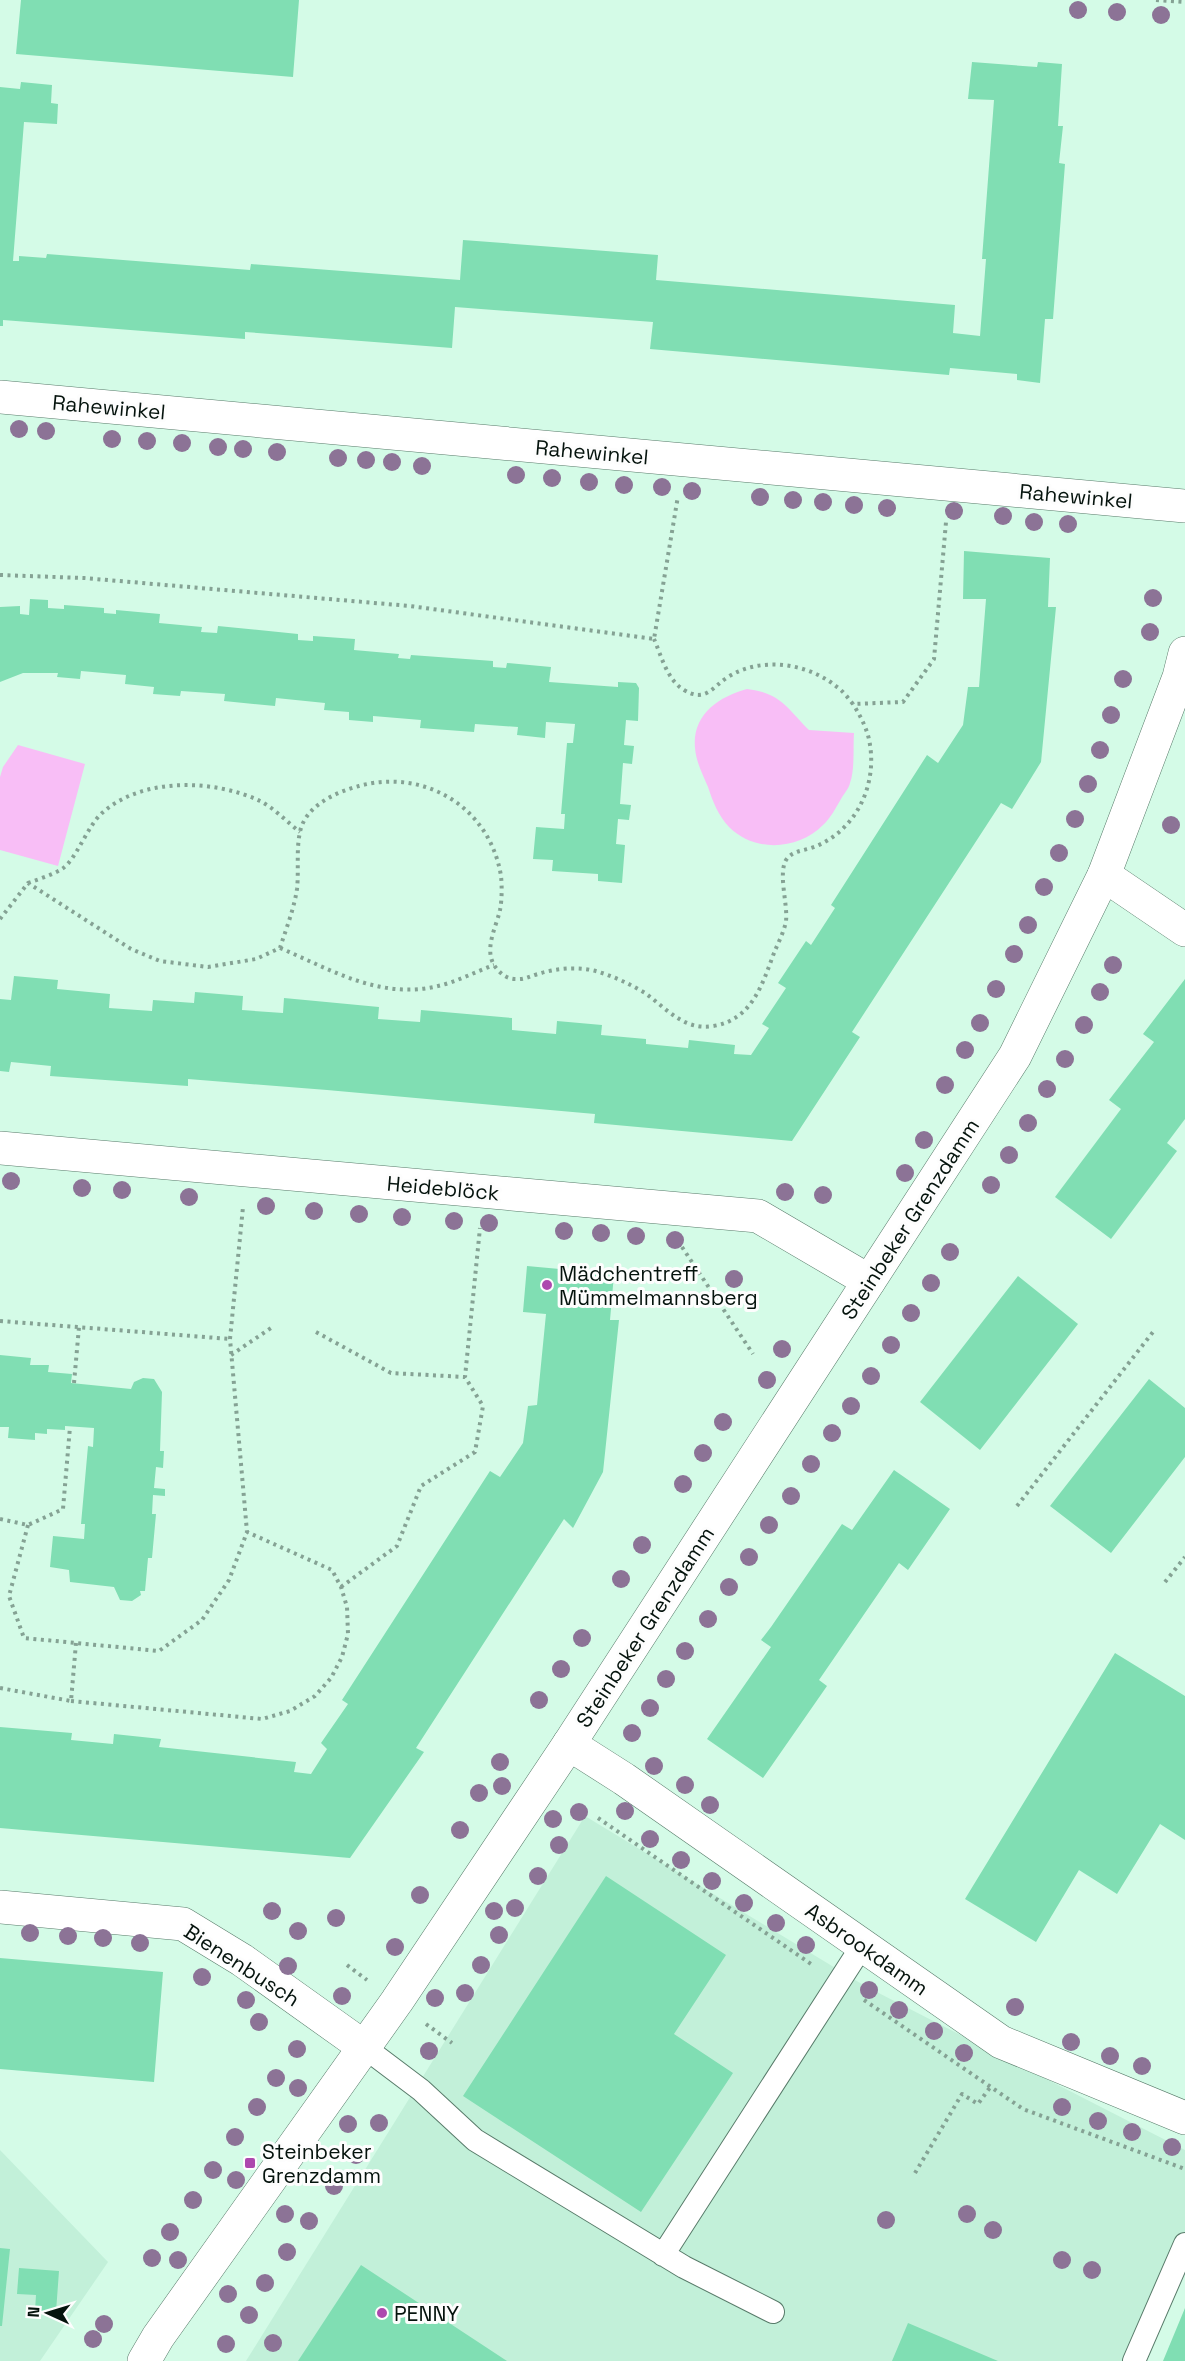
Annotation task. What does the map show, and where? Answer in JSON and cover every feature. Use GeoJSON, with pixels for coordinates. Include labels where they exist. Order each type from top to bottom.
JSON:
{"type":"FeatureCollection","features":[{"type":"Feature","properties":{"kind":"street","name":"Rahewinkel"},"geometry":{"type":"LineString","coordinates":[[0,397],[1185,506]]}},
{"type":"Feature","properties":{"kind":"street","name":"Steinbeker Grenzdamm"},"geometry":{"type":"LineString","coordinates":[[143,2359],[364,2047],[569,1744],[1016,1056],[1104,875],[1179,677],[1185,653]]}},
{"type":"Feature","properties":{"kind":"street"},"geometry":{"type":"LineString","coordinates":[[1104,875],[1185,930]]}},
{"type":"Feature","properties":{"kind":"street","name":"Heideblöck"},"geometry":{"type":"LineString","coordinates":[[0,1148],[758,1216],[869,1281]]}},
{"type":"Feature","properties":{"kind":"street","name":"Asbrookdamm"},"geometry":{"type":"LineString","coordinates":[[569,1744],[624,1779],[1001,2042],[1185,2118]]}},
{"type":"Feature","properties":{"kind":"street","name":"Bienenbusch"},"geometry":{"type":"LineString","coordinates":[[0,1907],[183,1924],[242,1960],[364,2047]]}},
{"type":"Feature","properties":{"kind":"lane"},"geometry":{"type":"LineString","coordinates":[[663,2255],[862,1946]]}},
{"type":"Feature","properties":{"kind":"lane"},"geometry":{"type":"LineString","coordinates":[[364,2047],[421,2090],[475,2140],[663,2255],[772,2312]]}},
{"type":"Feature","properties":{"kind":"lane"},"geometry":{"type":"LineString","coordinates":[[1134,2361],[1185,2244]]}},
{"type":"Feature","properties":{"kind":"path"},"geometry":{"type":"LineString","coordinates":[[1156,0],[1185,2]]}},
{"type":"Feature","properties":{"kind":"path"},"geometry":{"type":"LineString","coordinates":[[280,948],[297,890],[300,832],[306,817],[322,802],[342,790],[379,780],[407,781],[434,788],[457,802],[478,822],[492,847],[501,876],[501,906],[490,946],[494,965],[503,975],[517,979],[567,968],[595,971],[620,979],[644,993],[677,1019],[694,1025],[711,1027],[728,1022],[744,1013],[756,999],[786,922],[785,862],[797,851],[826,843],[846,827],[860,806],[870,777],[870,746],[864,724],[853,704],[838,687],[819,675],[797,667],[776,664],[756,666],[728,677],[706,694],[695,694],[676,684],[654,639],[685,460]]}},
{"type":"Feature","properties":{"kind":"path"},"geometry":{"type":"LineString","coordinates":[[853,704],[903,702],[934,659],[949,484]]}},
{"type":"Feature","properties":{"kind":"path"},"geometry":{"type":"LineString","coordinates":[[0,575],[84,578],[410,606],[654,639]]}},
{"type":"Feature","properties":{"kind":"path"},"geometry":{"type":"LineString","coordinates":[[0,919],[28,883],[64,868],[102,813],[124,799],[149,790],[189,784],[231,789],[262,802],[300,832]]}},
{"type":"Feature","properties":{"kind":"path"},"geometry":{"type":"LineString","coordinates":[[28,883],[131,949],[160,961],[208,967],[256,959],[280,948],[370,986],[414,991],[440,986],[494,965]]}},
{"type":"Feature","properties":{"kind":"path"},"geometry":{"type":"LineString","coordinates":[[28,1525],[9,1596],[24,1638],[159,1651],[202,1620],[229,1580],[247,1532],[230,1339],[247,1170]]}},
{"type":"Feature","properties":{"kind":"path"},"geometry":{"type":"LineString","coordinates":[[341,1587],[397,1546],[421,1486],[475,1452],[483,1406],[465,1377],[484,1191]]}},
{"type":"Feature","properties":{"kind":"path"},"geometry":{"type":"LineString","coordinates":[[656,1207],[753,1354]]}},
{"type":"Feature","properties":{"kind":"path"},"geometry":{"type":"LineString","coordinates":[[0,1321],[230,1339]]}},
{"type":"Feature","properties":{"kind":"path"},"geometry":{"type":"LineString","coordinates":[[74,1383],[80,1327]]}},
{"type":"Feature","properties":{"kind":"path"},"geometry":{"type":"LineString","coordinates":[[231,1355],[271,1329]]}},
{"type":"Feature","properties":{"kind":"path"},"geometry":{"type":"LineString","coordinates":[[316,1332],[391,1373],[465,1377]]}},
{"type":"Feature","properties":{"kind":"path"},"geometry":{"type":"LineString","coordinates":[[1017,1506],[1153,1332]]}},
{"type":"Feature","properties":{"kind":"path"},"geometry":{"type":"LineString","coordinates":[[0,1519],[28,1525],[63,1509],[70,1427]]}},
{"type":"Feature","properties":{"kind":"path"},"geometry":{"type":"LineString","coordinates":[[0,1688],[71,1701],[262,1719],[290,1711],[315,1696],[331,1678],[342,1657],[348,1634],[347,1607],[341,1587],[332,1570],[247,1532]]}},
{"type":"Feature","properties":{"kind":"path"},"geometry":{"type":"LineString","coordinates":[[1165,1582],[1185,1557]]}},
{"type":"Feature","properties":{"kind":"path"},"geometry":{"type":"LineString","coordinates":[[71,1701],[76,1643]]}},
{"type":"Feature","properties":{"kind":"path"},"geometry":{"type":"LineString","coordinates":[[915,2173],[962,2094],[978,2104],[991,2086]]}},
{"type":"Feature","properties":{"kind":"shaded area"},"geometry":{"type":"Polygon","coordinates":[[[747,689],[776,698],[789,708],[809,730],[854,733],[853,772],[848,789],[823,825],[801,840],[776,845],[751,841],[739,835],[729,827],[716,808],[700,768],[695,748],[695,736],[702,717],[717,702],[747,689]]]}},
{"type":"Feature","properties":{"kind":"shaded area"},"geometry":{"type":"Polygon","coordinates":[[[18,745],[85,764],[58,866],[0,850],[0,777],[3,767],[18,745]]]}},
{"type":"Feature","properties":{"kind":"shaded area"},"geometry":{"type":"Polygon","coordinates":[[[585,1816],[865,1986],[1185,2150],[1185,2247],[1138,2361],[246,2361],[585,1816]]]}},
{"type":"Feature","properties":{"kind":"shaded area"},"geometry":{"type":"Polygon","coordinates":[[[0,2150],[108,2262],[40,2361],[0,2361],[0,2150]]]}},
{"type":"Feature","properties":{"kind":"building"},"geometry":{"type":"Polygon","coordinates":[[[21,0],[299,0],[293,77],[16,54],[21,0]]]}},
{"type":"Feature","properties":{"kind":"building"},"geometry":{"type":"Polygon","coordinates":[[[972,62],[1037,67],[1038,62],[1062,64],[1058,126],[1063,126],[1059,163],[1065,164],[1053,319],[1045,319],[1040,383],[1017,380],[1017,374],[950,368],[949,375],[650,349],[653,322],[455,307],[452,348],[245,332],[245,339],[3,320],[3,326],[0,326],[0,87],[20,89],[21,82],[52,85],[51,103],[58,104],[57,124],[24,122],[13,261],[19,261],[19,256],[46,258],[47,254],[250,270],[251,264],[460,280],[463,240],[658,255],[656,280],[955,305],[953,333],[980,336],[986,259],[982,259],[994,100],[968,99],[972,62]]]}},
{"type":"Feature","properties":{"kind":"building"},"geometry":{"type":"Polygon","coordinates":[[[964,551],[1050,558],[1048,607],[1056,607],[1041,762],[1012,809],[1001,803],[852,1032],[860,1037],[792,1141],[594,1123],[595,1114],[327,1090],[188,1079],[188,1086],[50,1076],[51,1066],[11,1062],[9,1072],[0,1071],[0,999],[11,1000],[14,976],[58,980],[57,989],[110,994],[109,1008],[152,1011],[153,1000],[194,1003],[195,992],[243,996],[242,1010],[283,1013],[284,998],[379,1007],[378,1019],[420,1022],[421,1010],[512,1018],[512,1030],[556,1034],[557,1021],[602,1025],[601,1035],[646,1039],[646,1044],[688,1048],[689,1040],[735,1045],[734,1054],[751,1055],[769,1028],[762,1024],[786,988],[778,983],[806,941],[811,945],[835,908],[831,905],[927,755],[938,763],[963,725],[968,687],[979,687],[986,599],[963,599],[964,551]]]}},
{"type":"Feature","properties":{"kind":"building"},"geometry":{"type":"Polygon","coordinates":[[[30,599],[48,600],[48,608],[64,609],[64,605],[104,608],[104,613],[116,614],[116,610],[160,614],[159,623],[202,627],[201,632],[217,633],[218,626],[298,634],[298,640],[313,641],[313,636],[355,639],[354,650],[399,654],[398,658],[410,659],[411,655],[493,661],[493,667],[506,668],[507,663],[551,667],[549,682],[618,687],[618,682],[636,683],[639,688],[638,721],[626,720],[624,745],[634,746],[632,764],[623,763],[620,804],[631,805],[629,820],[618,819],[616,844],[625,845],[622,883],[598,881],[598,874],[552,871],[553,860],[533,859],[536,827],[564,829],[565,814],[561,814],[567,743],[573,743],[575,724],[546,722],[545,738],[517,735],[518,727],[475,724],[474,732],[420,728],[421,720],[373,716],[373,722],[349,720],[349,712],[324,710],[325,703],[276,698],[275,706],[224,701],[225,694],[181,691],[180,696],[153,694],[154,687],[125,684],[126,675],[81,671],[80,679],[57,677],[58,673],[23,673],[0,682],[0,607],[20,606],[20,614],[29,615],[30,599]]]}},
{"type":"Feature","properties":{"kind":"building"},"geometry":{"type":"Polygon","coordinates":[[[1185,979],[1185,1119],[1167,1143],[1177,1151],[1111,1239],[1055,1197],[1121,1109],[1109,1100],[1154,1042],[1143,1034],[1185,979]]]}},
{"type":"Feature","properties":{"kind":"building"},"geometry":{"type":"Polygon","coordinates":[[[527,1266],[614,1274],[610,1320],[619,1320],[603,1472],[573,1528],[564,1519],[416,1748],[424,1752],[350,1858],[0,1828],[0,1727],[72,1733],[71,1740],[113,1744],[114,1734],[161,1739],[159,1747],[296,1762],[294,1772],[311,1774],[327,1749],[321,1743],[348,1704],[342,1700],[490,1471],[500,1477],[523,1443],[528,1406],[537,1405],[546,1314],[523,1312],[527,1266]]]}},
{"type":"Feature","properties":{"kind":"building"},"geometry":{"type":"Polygon","coordinates":[[[1018,1276],[1078,1324],[980,1450],[920,1402],[1018,1276]]]}},
{"type":"Feature","properties":{"kind":"building"},"geometry":{"type":"Polygon","coordinates":[[[0,1355],[31,1358],[30,1365],[49,1365],[48,1372],[72,1374],[71,1383],[131,1389],[134,1382],[143,1378],[154,1379],[162,1392],[160,1451],[164,1451],[163,1468],[156,1467],[154,1488],[165,1489],[165,1496],[153,1495],[152,1514],[156,1514],[152,1558],[148,1558],[145,1591],[140,1591],[141,1595],[132,1601],[120,1600],[114,1587],[70,1582],[69,1570],[50,1567],[53,1536],[84,1539],[85,1524],[81,1524],[88,1446],[93,1447],[94,1428],[65,1426],[65,1430],[47,1429],[47,1434],[35,1433],[35,1440],[8,1438],[9,1427],[0,1427],[0,1355]]]}},
{"type":"Feature","properties":{"kind":"building"},"geometry":{"type":"Polygon","coordinates":[[[1149,1379],[1185,1408],[1185,1457],[1111,1553],[1050,1506],[1149,1379]]]}},
{"type":"Feature","properties":{"kind":"building"},"geometry":{"type":"Polygon","coordinates":[[[894,1470],[950,1509],[908,1570],[899,1563],[819,1680],[827,1686],[763,1778],[707,1739],[771,1647],[761,1640],[842,1524],[852,1530],[894,1470]]]}},
{"type":"Feature","properties":{"kind":"building"},"geometry":{"type":"Polygon","coordinates":[[[1115,1653],[1185,1696],[1185,1840],[1160,1824],[1117,1894],[1079,1870],[1036,1942],[965,1899],[1115,1653]]]}},
{"type":"Feature","properties":{"kind":"building"},"geometry":{"type":"Polygon","coordinates":[[[606,1876],[726,1955],[674,2034],[733,2073],[641,2212],[463,2096],[606,1876]]]}},
{"type":"Feature","properties":{"kind":"building"},"geometry":{"type":"Polygon","coordinates":[[[0,1958],[163,1972],[154,2082],[0,2069],[0,1958]]]}},
{"type":"Feature","properties":{"kind":"building"},"geometry":{"type":"Polygon","coordinates":[[[0,2248],[10,2249],[2,2326],[0,2326],[0,2248]]]}},
{"type":"Feature","properties":{"kind":"building","name":"PENNY"},"geometry":{"type":"Polygon","coordinates":[[[361,2265],[507,2361],[298,2361],[361,2265]]]}},
{"type":"Feature","properties":{"kind":"building"},"geometry":{"type":"Polygon","coordinates":[[[19,2268],[59,2271],[56,2312],[35,2311],[36,2295],[17,2294],[19,2268]]]}},
{"type":"Feature","properties":{"kind":"building"},"geometry":{"type":"Polygon","coordinates":[[[1185,2308],[1185,2361],[1163,2361],[1185,2308]]]}},
{"type":"Feature","properties":{"kind":"building"},"geometry":{"type":"Polygon","coordinates":[[[908,2323],[934,2334],[998,2361],[892,2361],[908,2323]]]}},
{"type":"Feature","properties":{"kind":"place","name":"Mädchentreff Mümmelmannsberg"},"geometry":{"type":"Point","coordinates":[547,1285]}},
{"type":"Feature","properties":{"kind":"place","name":"Steinbeker Grenzdamm"},"geometry":{"type":"Point","coordinates":[250,2163]}},
{"type":"Feature","properties":{"kind":"place","name":"PENNY"},"geometry":{"type":"Point","coordinates":[382,2313]}}]}
